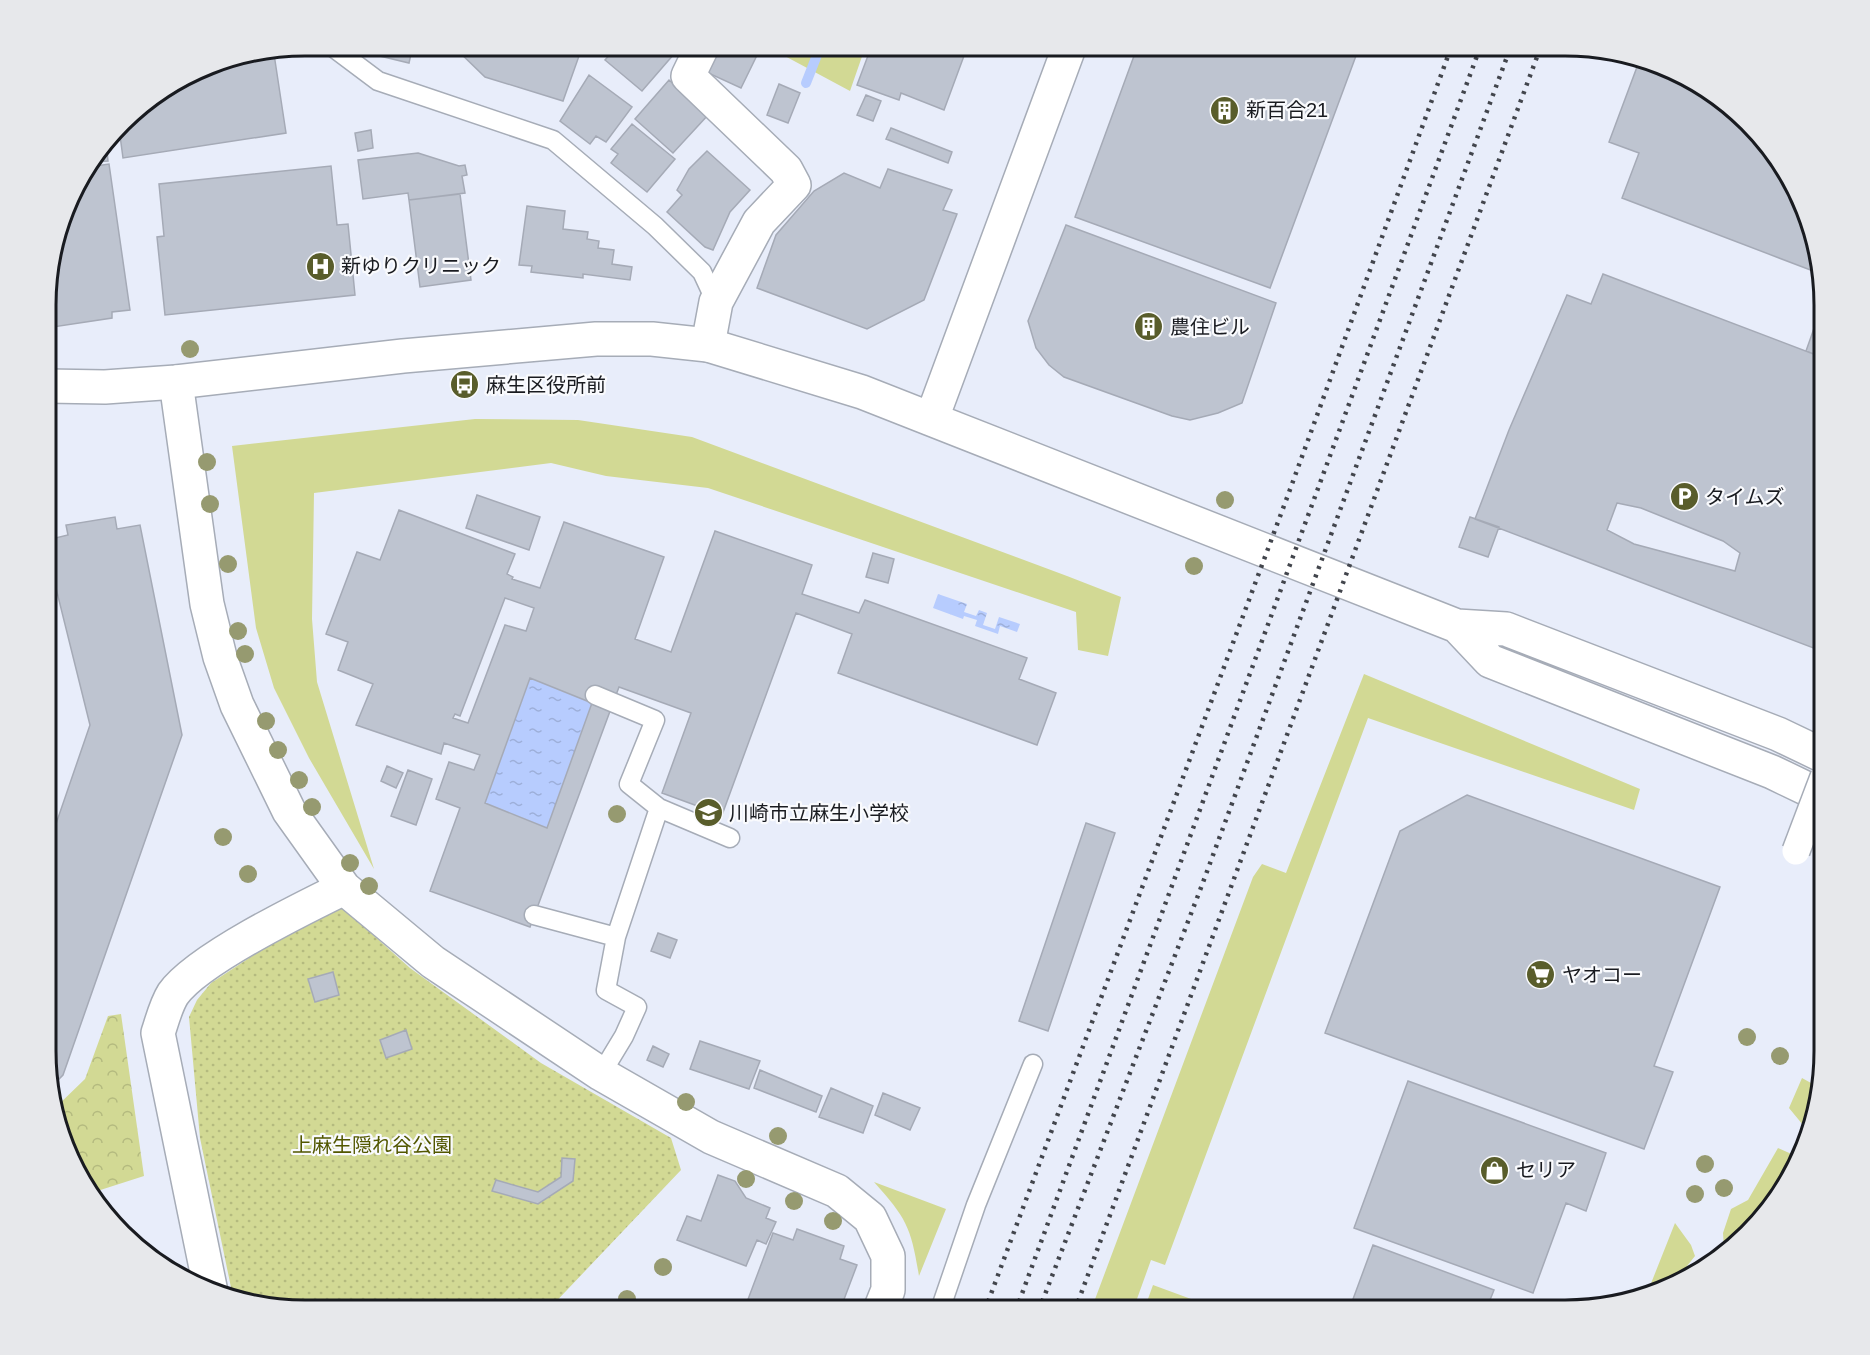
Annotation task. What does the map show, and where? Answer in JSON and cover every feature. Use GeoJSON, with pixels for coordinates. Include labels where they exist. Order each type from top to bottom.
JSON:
{"type":"FeatureCollection","features":[{"type":"Feature","properties":{"kind":"street"},"geometry":{"type":"LineString","coordinates":[[698,56],[688,76],[786,170],[794,185],[759,222],[716,302],[708,345]]}},
{"type":"Feature","properties":{"kind":"street"},"geometry":{"type":"LineString","coordinates":[[932,418],[1066,56]]}},
{"type":"Feature","properties":{"kind":"street"},"geometry":{"type":"LineString","coordinates":[[56,386],[105,387],[176,382],[403,356],[596,339],[652,339],[708,345],[862,392],[1457,626],[1506,629],[1778,734],[1815,752]]}},
{"type":"Feature","properties":{"kind":"street"},"geometry":{"type":"LineString","coordinates":[[176,382],[207,604],[220,657],[237,705],[289,811],[344,888],[433,962],[601,1074],[711,1137],[837,1191],[870,1218],[888,1256],[888,1290],[884,1300]]}},
{"type":"Feature","properties":{"kind":"street"},"geometry":{"type":"LineString","coordinates":[[1457,626],[1490,661],[1772,772],[1815,793]]}},
{"type":"Feature","properties":{"kind":"street"},"geometry":{"type":"LineString","coordinates":[[1796,851],[1815,801]]}},
{"type":"Feature","properties":{"kind":"street"},"geometry":{"type":"LineString","coordinates":[[209,1281],[158,1033],[173,995],[201,967],[305,907],[344,888]]}},
{"type":"Feature","properties":{"kind":"lane"},"geometry":{"type":"LineString","coordinates":[[345,56],[378,81],[554,140],[655,226],[702,272],[716,302]]}},
{"type":"Feature","properties":{"kind":"lane"},"geometry":{"type":"LineString","coordinates":[[595,695],[655,720],[629,784],[659,808],[730,838]]}},
{"type":"Feature","properties":{"kind":"lane"},"geometry":{"type":"LineString","coordinates":[[601,1074],[624,1036],[637,1007],[606,990],[616,937],[659,808]]}},
{"type":"Feature","properties":{"kind":"lane"},"geometry":{"type":"LineString","coordinates":[[534,915],[616,937]]}},
{"type":"Feature","properties":{"kind":"lane"},"geometry":{"type":"LineString","coordinates":[[943,1300],[976,1204],[1033,1064]]}},
{"type":"Feature","properties":{"kind":"green space"},"geometry":{"type":"Polygon","coordinates":[[[785,56],[862,56],[850,91],[785,56]]]}},
{"type":"Feature","properties":{"kind":"green space"},"geometry":{"type":"Polygon","coordinates":[[[475,419],[578,420],[692,437],[1067,576],[1121,597],[1108,656],[1078,650],[1076,612],[708,488],[606,476],[551,463],[314,493],[312,619],[317,682],[374,869],[309,758],[274,688],[256,628],[232,446],[475,419]]]}},
{"type":"Feature","properties":{"kind":"green space"},"geometry":{"type":"Polygon","coordinates":[[[1364,674],[1640,789],[1634,810],[1368,718],[1165,1265],[1151,1260],[1137,1300],[1095,1300],[1253,877],[1262,864],[1286,873],[1364,674]]]}},
{"type":"Feature","properties":{"kind":"green space","name":"上麻生隠れ谷公園"},"geometry":{"type":"Polygon","coordinates":[[[324,909],[344,909],[410,968],[541,1063],[671,1138],[681,1170],[558,1300],[304,1300],[256,1295],[231,1288],[200,1138],[189,1017],[197,1000],[211,983],[324,909]]]}},
{"type":"Feature","properties":{"kind":"green space"},"geometry":{"type":"Polygon","coordinates":[[[121,1014],[144,1176],[98,1191],[74,1146],[61,1102],[85,1079],[108,1016],[121,1014]]]}},
{"type":"Feature","properties":{"kind":"green space"},"geometry":{"type":"Polygon","coordinates":[[[1802,1078],[1812,1084],[1803,1125],[1789,1108],[1802,1078]]]}},
{"type":"Feature","properties":{"kind":"green space"},"geometry":{"type":"Polygon","coordinates":[[[1778,1148],[1792,1154],[1773,1189],[1753,1215],[1724,1243],[1723,1233],[1731,1209],[1748,1200],[1778,1148]]]}},
{"type":"Feature","properties":{"kind":"green space"},"geometry":{"type":"Polygon","coordinates":[[[874,1182],[946,1209],[919,1276],[906,1224],[894,1205],[874,1182]]]}},
{"type":"Feature","properties":{"kind":"green space"},"geometry":{"type":"Polygon","coordinates":[[[1675,1223],[1691,1245],[1695,1256],[1685,1269],[1651,1284],[1675,1223]]]}},
{"type":"Feature","properties":{"kind":"green space"},"geometry":{"type":"Polygon","coordinates":[[[1153,1285],[1194,1300],[1148,1300],[1153,1285]]]}},
{"type":"Feature","properties":{"kind":"water"},"geometry":{"type":"Polygon","coordinates":[[[938,594],[967,604],[964,612],[976,616],[979,610],[987,613],[983,625],[995,629],[999,617],[1020,624],[1017,632],[1000,626],[998,634],[975,626],[977,620],[964,616],[963,619],[933,608],[938,594]]]}},
{"type":"Feature","properties":{"kind":"water"},"geometry":{"type":"Polygon","coordinates":[[[530,678],[592,703],[547,828],[485,803],[530,678]]]}},
{"type":"Feature","properties":{"kind":"building"},"geometry":{"type":"Polygon","coordinates":[[[380,56],[411,56],[409,63],[380,56]]]}},
{"type":"Feature","properties":{"kind":"building"},"geometry":{"type":"Polygon","coordinates":[[[463,56],[579,56],[563,101],[485,77],[463,56]]]}},
{"type":"Feature","properties":{"kind":"building"},"geometry":{"type":"Polygon","coordinates":[[[608,56],[672,56],[642,91],[605,60],[608,56]]]}},
{"type":"Feature","properties":{"kind":"building"},"geometry":{"type":"Polygon","coordinates":[[[714,56],[757,56],[741,88],[706,72],[714,56]]]}},
{"type":"Feature","properties":{"kind":"building"},"geometry":{"type":"Polygon","coordinates":[[[868,56],[964,56],[944,110],[901,93],[899,100],[857,85],[868,56]]]}},
{"type":"Feature","properties":{"kind":"building","name":"新百合21"},"geometry":{"type":"Polygon","coordinates":[[[1134,56],[1356,56],[1270,288],[1075,217],[1134,56]]]}},
{"type":"Feature","properties":{"kind":"building"},"geometry":{"type":"Polygon","coordinates":[[[275,58],[286,133],[123,158],[120,137],[140,117],[166,97],[209,74],[256,60],[275,58]]]}},
{"type":"Feature","properties":{"kind":"building"},"geometry":{"type":"Polygon","coordinates":[[[1637,66],[1661,74],[1704,97],[1742,128],[1773,166],[1796,209],[1806,240],[1812,270],[1622,198],[1639,153],[1609,142],[1637,66]]]}},
{"type":"Feature","properties":{"kind":"building"},"geometry":{"type":"Polygon","coordinates":[[[589,75],[632,107],[606,142],[596,136],[590,144],[560,121],[589,75]]]}},
{"type":"Feature","properties":{"kind":"building"},"geometry":{"type":"Polygon","coordinates":[[[669,80],[708,115],[673,153],[635,119],[669,80]]]}},
{"type":"Feature","properties":{"kind":"building"},"geometry":{"type":"Polygon","coordinates":[[[779,84],[800,93],[788,123],[767,115],[779,84]]]}},
{"type":"Feature","properties":{"kind":"building"},"geometry":{"type":"Polygon","coordinates":[[[866,95],[881,101],[873,121],[857,115],[866,95]]]}},
{"type":"Feature","properties":{"kind":"building"},"geometry":{"type":"Polygon","coordinates":[[[632,124],[675,159],[647,192],[611,163],[618,154],[611,149],[632,124]]]}},
{"type":"Feature","properties":{"kind":"building"},"geometry":{"type":"Polygon","coordinates":[[[891,128],[952,152],[948,163],[886,139],[891,128]]]}},
{"type":"Feature","properties":{"kind":"building"},"geometry":{"type":"Polygon","coordinates":[[[371,130],[373,148],[358,151],[355,133],[371,130]]]}},
{"type":"Feature","properties":{"kind":"building"},"geometry":{"type":"Polygon","coordinates":[[[707,151],[750,190],[730,212],[713,250],[705,247],[667,212],[682,195],[677,190],[689,169],[707,151]]]}},
{"type":"Feature","properties":{"kind":"building"},"geometry":{"type":"Polygon","coordinates":[[[107,153],[108,161],[100,162],[107,153]]]}},
{"type":"Feature","properties":{"kind":"building"},"geometry":{"type":"Polygon","coordinates":[[[418,153],[459,166],[465,165],[467,175],[462,176],[465,193],[409,200],[408,193],[363,199],[358,160],[418,153]]]}},
{"type":"Feature","properties":{"kind":"building"},"geometry":{"type":"Polygon","coordinates":[[[109,164],[130,310],[112,312],[112,318],[56,327],[56,288],[64,240],[74,209],[97,166],[109,164]]]}},
{"type":"Feature","properties":{"kind":"building"},"geometry":{"type":"Polygon","coordinates":[[[331,166],[337,225],[348,224],[355,295],[165,315],[157,237],[164,236],[159,184],[331,166]]]}},
{"type":"Feature","properties":{"kind":"building"},"geometry":{"type":"Polygon","coordinates":[[[888,169],[952,190],[943,210],[957,214],[924,300],[867,329],[757,288],[776,235],[814,191],[844,173],[880,188],[888,169]]]}},
{"type":"Feature","properties":{"kind":"building"},"geometry":{"type":"Polygon","coordinates":[[[460,194],[471,280],[420,287],[409,200],[460,194]]]}},
{"type":"Feature","properties":{"kind":"building"},"geometry":{"type":"Polygon","coordinates":[[[527,206],[565,211],[563,229],[588,232],[587,239],[599,241],[598,248],[614,250],[612,264],[632,267],[630,280],[583,274],[583,278],[531,272],[532,266],[519,265],[527,206]]]}},
{"type":"Feature","properties":{"kind":"building","name":"農住ビル"},"geometry":{"type":"Polygon","coordinates":[[[1066,225],[1276,303],[1242,403],[1218,413],[1190,420],[1172,416],[1064,377],[1049,365],[1036,348],[1028,321],[1066,225]]]}},
{"type":"Feature","properties":{"kind":"building"},"geometry":{"type":"Polygon","coordinates":[[[1603,274],[1815,355],[1815,649],[1475,519],[1509,430],[1567,295],[1591,304],[1603,274]],[[1617,503],[1607,530],[1634,544],[1735,571],[1740,553],[1723,541],[1641,508],[1617,503]]]}},
{"type":"Feature","properties":{"kind":"building"},"geometry":{"type":"Polygon","coordinates":[[[1815,326],[1815,354],[1806,351],[1815,326]]]}},
{"type":"Feature","properties":{"kind":"building"},"geometry":{"type":"Polygon","coordinates":[[[477,495],[540,517],[529,550],[466,528],[477,495]]]}},
{"type":"Feature","properties":{"kind":"building","name":"川崎市立麻生小学校"},"geometry":{"type":"Polygon","coordinates":[[[399,510],[515,554],[507,574],[513,577],[512,579],[540,588],[564,522],[664,557],[635,639],[671,652],[715,531],[812,565],[802,594],[859,613],[865,600],[1027,658],[1019,679],[1056,693],[1037,745],[838,673],[852,634],[796,613],[722,815],[662,793],[691,713],[619,687],[530,927],[430,891],[460,808],[436,799],[449,762],[474,770],[480,755],[444,743],[441,754],[356,725],[373,684],[338,670],[348,642],[326,634],[357,552],[380,560],[399,510]],[[505,598],[460,716],[455,714],[453,718],[468,723],[505,625],[526,631],[534,608],[505,598]],[[530,678],[485,803],[547,828],[592,703],[530,678]]]}},
{"type":"Feature","properties":{"kind":"building"},"geometry":{"type":"Polygon","coordinates":[[[115,517],[117,529],[140,525],[182,735],[63,1075],[58,1080],[56,824],[90,725],[56,588],[56,538],[68,535],[66,525],[115,517]]]}},
{"type":"Feature","properties":{"kind":"building"},"geometry":{"type":"Polygon","coordinates":[[[1470,517],[1499,527],[1488,557],[1459,547],[1470,517]]]}},
{"type":"Feature","properties":{"kind":"building"},"geometry":{"type":"Polygon","coordinates":[[[873,553],[894,559],[888,583],[866,577],[873,553]]]}},
{"type":"Feature","properties":{"kind":"building"},"geometry":{"type":"Polygon","coordinates":[[[387,766],[403,773],[396,788],[381,781],[387,766]]]}},
{"type":"Feature","properties":{"kind":"building"},"geometry":{"type":"Polygon","coordinates":[[[408,770],[432,779],[416,825],[391,816],[408,770]]]}},
{"type":"Feature","properties":{"kind":"building"},"geometry":{"type":"Polygon","coordinates":[[[1467,795],[1720,887],[1654,1066],[1673,1072],[1644,1149],[1325,1033],[1400,831],[1467,795]]]}},
{"type":"Feature","properties":{"kind":"building"},"geometry":{"type":"Polygon","coordinates":[[[1086,823],[1115,833],[1048,1031],[1019,1021],[1086,823]]]}},
{"type":"Feature","properties":{"kind":"building"},"geometry":{"type":"Polygon","coordinates":[[[658,933],[677,940],[670,958],[651,951],[658,933]]]}},
{"type":"Feature","properties":{"kind":"building"},"geometry":{"type":"Polygon","coordinates":[[[333,972],[339,995],[315,1002],[308,979],[333,972]]]}},
{"type":"Feature","properties":{"kind":"building"},"geometry":{"type":"Polygon","coordinates":[[[406,1030],[412,1049],[386,1058],[380,1040],[406,1030]]]}},
{"type":"Feature","properties":{"kind":"building"},"geometry":{"type":"Polygon","coordinates":[[[700,1041],[760,1061],[749,1089],[690,1069],[700,1041]]]}},
{"type":"Feature","properties":{"kind":"building"},"geometry":{"type":"Polygon","coordinates":[[[653,1046],[669,1054],[663,1067],[647,1060],[653,1046]]]}},
{"type":"Feature","properties":{"kind":"building"},"geometry":{"type":"Polygon","coordinates":[[[760,1070],[822,1096],[816,1112],[754,1088],[760,1070]]]}},
{"type":"Feature","properties":{"kind":"building"},"geometry":{"type":"Polygon","coordinates":[[[1408,1081],[1606,1153],[1586,1211],[1566,1203],[1533,1293],[1354,1228],[1408,1081]]]}},
{"type":"Feature","properties":{"kind":"building"},"geometry":{"type":"Polygon","coordinates":[[[831,1088],[873,1106],[863,1133],[819,1117],[831,1088]]]}},
{"type":"Feature","properties":{"kind":"building"},"geometry":{"type":"Polygon","coordinates":[[[883,1093],[920,1108],[910,1130],[875,1115],[883,1093]]]}},
{"type":"Feature","properties":{"kind":"building"},"geometry":{"type":"Polygon","coordinates":[[[562,1158],[575,1159],[573,1181],[538,1204],[492,1191],[496,1180],[538,1192],[561,1177],[562,1158]]]}},
{"type":"Feature","properties":{"kind":"building"},"geometry":{"type":"Polygon","coordinates":[[[718,1175],[735,1181],[746,1198],[770,1208],[766,1218],[776,1222],[766,1244],[757,1240],[746,1266],[677,1240],[687,1216],[701,1221],[718,1175]]]}},
{"type":"Feature","properties":{"kind":"building"},"geometry":{"type":"Polygon","coordinates":[[[797,1229],[844,1246],[840,1259],[857,1265],[844,1300],[748,1300],[773,1233],[793,1240],[797,1229]]]}},
{"type":"Feature","properties":{"kind":"building"},"geometry":{"type":"Polygon","coordinates":[[[1373,1245],[1494,1290],[1490,1300],[1353,1300],[1373,1245]]]}},
{"type":"Feature","properties":{"kind":"waterway"},"geometry":{"type":"LineString","coordinates":[[806,83],[817,56]]}},
{"type":"Feature","properties":{"kind":"railway"},"geometry":{"type":"LineString","coordinates":[[989,1300],[1288,495],[1448,56]]}},
{"type":"Feature","properties":{"kind":"railway"},"geometry":{"type":"LineString","coordinates":[[1020,1300],[1477,56]]}},
{"type":"Feature","properties":{"kind":"railway"},"geometry":{"type":"LineString","coordinates":[[1043,1300],[1202,885],[1507,56]]}},
{"type":"Feature","properties":{"kind":"railway"},"geometry":{"type":"LineString","coordinates":[[1079,1300],[1537,56]]}},
{"type":"Feature","properties":{"kind":"place","name":"新百合21"},"geometry":{"type":"Point","coordinates":[1225,110]}},
{"type":"Feature","properties":{"kind":"place","name":"新ゆりクリニック"},"geometry":{"type":"Point","coordinates":[320,266]}},
{"type":"Feature","properties":{"kind":"place","name":"農住ビル"},"geometry":{"type":"Point","coordinates":[1149,327]}},
{"type":"Feature","properties":{"kind":"place","name":"麻生区役所前"},"geometry":{"type":"Point","coordinates":[465,385]}},
{"type":"Feature","properties":{"kind":"place","name":"タイムズ"},"geometry":{"type":"Point","coordinates":[1684,497]}},
{"type":"Feature","properties":{"kind":"place","name":"川崎市立麻生小学校"},"geometry":{"type":"Point","coordinates":[708,813]}},
{"type":"Feature","properties":{"kind":"place","name":"ヤオコー"},"geometry":{"type":"Point","coordinates":[1541,975]}},
{"type":"Feature","properties":{"kind":"place","name":"セリア"},"geometry":{"type":"Point","coordinates":[1495,1170]}}]}
